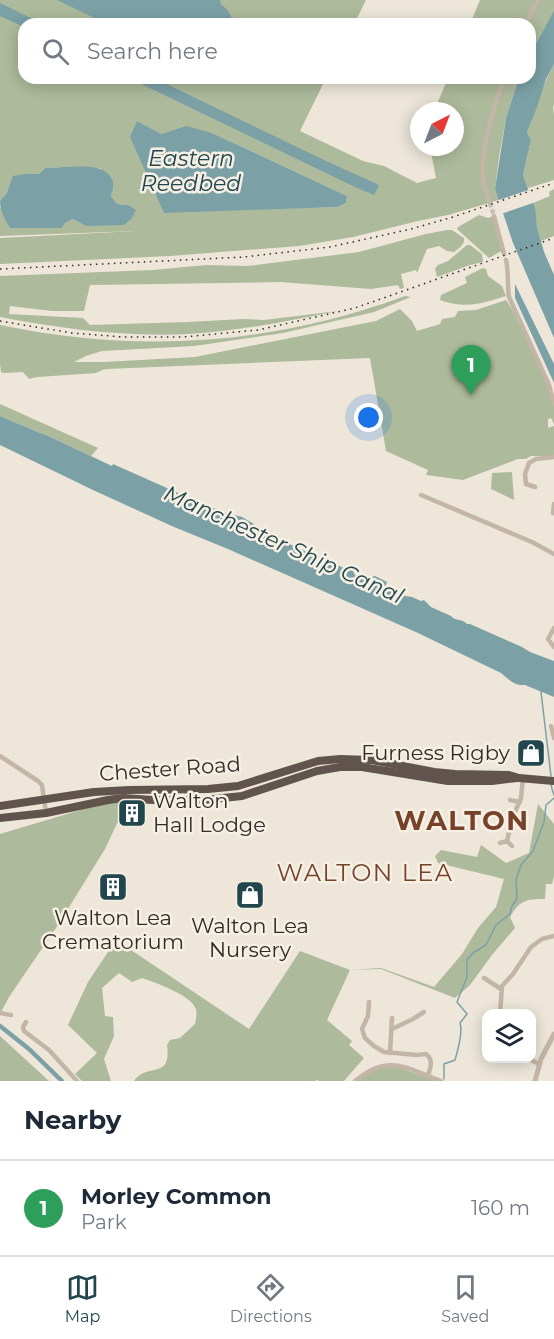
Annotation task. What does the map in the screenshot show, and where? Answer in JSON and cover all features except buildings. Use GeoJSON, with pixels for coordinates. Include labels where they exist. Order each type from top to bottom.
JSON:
{"type":"FeatureCollection","features":[{"type":"Feature","properties":{"kind":"highway","name":"Chester Road"},"geometry":{"type":"LineString","coordinates":[[0,806],[93,792],[238,786],[318,761],[340,759],[372,760],[445,773],[509,775],[554,781]]}},
{"type":"Feature","properties":{"kind":"highway","name":"Chester Road"},"geometry":{"type":"LineString","coordinates":[[0,818],[46,813],[123,798],[204,800],[242,796],[317,771],[340,767],[362,767],[448,782],[521,778]]}},
{"type":"Feature","properties":{"kind":"street"},"geometry":{"type":"LineString","coordinates":[[528,18],[538,0]]}},
{"type":"Feature","properties":{"kind":"street"},"geometry":{"type":"LineString","coordinates":[[490,203],[484,184],[483,167],[487,135],[502,84]]}},
{"type":"Feature","properties":{"kind":"street"},"geometry":{"type":"LineString","coordinates":[[494,216],[509,270],[507,284],[509,297],[549,385],[554,404]]}},
{"type":"Feature","properties":{"kind":"street"},"geometry":{"type":"LineString","coordinates":[[535,487],[526,484],[525,474],[529,463],[536,459],[554,457]]}},
{"type":"Feature","properties":{"kind":"street"},"geometry":{"type":"LineString","coordinates":[[421,495],[531,542],[554,555]]}},
{"type":"Feature","properties":{"kind":"street"},"geometry":{"type":"LineString","coordinates":[[554,627],[548,639],[554,647]]}},
{"type":"Feature","properties":{"kind":"street"},"geometry":{"type":"LineString","coordinates":[[551,726],[554,736]]}},
{"type":"Feature","properties":{"kind":"street"},"geometry":{"type":"LineString","coordinates":[[0,756],[42,785],[46,813]]}},
{"type":"Feature","properties":{"kind":"street"},"geometry":{"type":"LineString","coordinates":[[507,841],[512,819],[520,802],[521,778]]}},
{"type":"Feature","properties":{"kind":"street"},"geometry":{"type":"LineString","coordinates":[[510,800],[520,802]]}},
{"type":"Feature","properties":{"kind":"street"},"geometry":{"type":"LineString","coordinates":[[500,843],[507,841]]}},
{"type":"Feature","properties":{"kind":"street"},"geometry":{"type":"LineString","coordinates":[[507,841],[512,846]]}},
{"type":"Feature","properties":{"kind":"street"},"geometry":{"type":"LineString","coordinates":[[501,1009],[501,989],[531,947],[542,939],[554,936]]}},
{"type":"Feature","properties":{"kind":"street"},"geometry":{"type":"LineString","coordinates":[[484,978],[501,989]]}},
{"type":"Feature","properties":{"kind":"street"},"geometry":{"type":"LineString","coordinates":[[369,1002],[368,1016],[362,1029],[363,1036],[378,1049],[390,1053],[426,1054],[432,1063],[428,1076]]}},
{"type":"Feature","properties":{"kind":"street"},"geometry":{"type":"LineString","coordinates":[[392,1029],[424,1012]]}},
{"type":"Feature","properties":{"kind":"street"},"geometry":{"type":"LineString","coordinates":[[0,1013],[11,1015]]}},
{"type":"Feature","properties":{"kind":"street"},"geometry":{"type":"LineString","coordinates":[[390,1053],[392,1018]]}},
{"type":"Feature","properties":{"kind":"street"},"geometry":{"type":"LineString","coordinates":[[26,1022],[23,1027],[24,1031],[49,1050],[77,1081]]}},
{"type":"Feature","properties":{"kind":"street"},"geometry":{"type":"LineString","coordinates":[[535,1081],[539,1064],[554,1034]]}},
{"type":"Feature","properties":{"kind":"street"},"geometry":{"type":"LineString","coordinates":[[355,1081],[366,1072],[385,1065],[404,1067],[441,1081]]}},
{"type":"Feature","properties":{"kind":"green space"},"geometry":{"type":"Polygon","coordinates":[[[0,0],[366,0],[357,18],[18,18],[18,84],[323,84],[300,131],[363,161],[384,166],[417,183],[436,178],[432,156],[464,156],[464,102],[438,102],[445,84],[517,84],[506,118],[499,157],[495,189],[499,200],[448,215],[353,237],[299,246],[170,256],[0,264],[0,238],[136,231],[0,236],[0,206],[4,216],[65,223],[73,219],[87,226],[128,205],[117,204],[111,196],[113,183],[100,168],[45,168],[39,174],[24,174],[0,201],[0,0]],[[137,121],[164,212],[338,207],[346,203],[347,196],[212,133],[162,134],[137,121]]]}},
{"type":"Feature","properties":{"kind":"green space"},"geometry":{"type":"Polygon","coordinates":[[[480,0],[554,0],[554,10],[536,44],[536,18],[472,18],[480,0]]]}},
{"type":"Feature","properties":{"kind":"green space"},"geometry":{"type":"Polygon","coordinates":[[[554,64],[554,180],[528,188],[523,175],[531,140],[527,132],[554,64]]]}},
{"type":"Feature","properties":{"kind":"green space"},"geometry":{"type":"Polygon","coordinates":[[[554,189],[554,236],[541,241],[533,203],[550,196],[549,192],[554,189]]]}},
{"type":"Feature","properties":{"kind":"green space"},"geometry":{"type":"Polygon","coordinates":[[[479,215],[488,218],[494,216],[503,250],[489,258],[457,229],[479,215]]]}},
{"type":"Feature","properties":{"kind":"green space"},"geometry":{"type":"Polygon","coordinates":[[[452,230],[464,238],[460,248],[454,252],[439,246],[427,249],[417,273],[416,270],[401,274],[404,288],[400,289],[398,285],[371,289],[280,282],[90,285],[84,311],[52,311],[10,306],[9,314],[83,318],[90,325],[264,320],[338,311],[226,331],[164,335],[94,331],[0,317],[0,276],[153,270],[206,265],[247,266],[359,252],[452,230]]]}},
{"type":"Feature","properties":{"kind":"green space"},"geometry":{"type":"Polygon","coordinates":[[[467,245],[482,254],[483,262],[437,277],[435,269],[438,265],[448,261],[467,245]]]}},
{"type":"Feature","properties":{"kind":"green space"},"geometry":{"type":"Polygon","coordinates":[[[483,268],[486,269],[488,276],[502,286],[506,296],[466,305],[440,300],[441,295],[467,283],[465,277],[483,268]]]}},
{"type":"Feature","properties":{"kind":"green space"},"geometry":{"type":"Polygon","coordinates":[[[405,296],[411,297],[374,312],[283,333],[194,346],[102,351],[74,362],[195,357],[376,321],[400,309],[412,321],[417,331],[440,324],[442,319],[455,317],[458,311],[476,310],[506,300],[549,385],[554,404],[554,424],[551,418],[548,419],[548,428],[554,426],[554,456],[531,456],[518,459],[463,480],[426,475],[428,470],[386,451],[370,358],[107,369],[96,373],[29,379],[23,372],[1,372],[0,325],[103,340],[204,340],[305,325],[355,313],[405,296]]]}},
{"type":"Feature","properties":{"kind":"green space"},"geometry":{"type":"Polygon","coordinates":[[[0,404],[98,448],[91,456],[0,416],[0,404]]]}},
{"type":"Feature","properties":{"kind":"green space"},"geometry":{"type":"Polygon","coordinates":[[[512,472],[514,500],[491,489],[492,473],[512,472]]]}},
{"type":"Feature","properties":{"kind":"green space"},"geometry":{"type":"Polygon","coordinates":[[[127,802],[105,849],[0,1014],[0,834],[104,803],[127,802]]]}},
{"type":"Feature","properties":{"kind":"green space"},"geometry":{"type":"Polygon","coordinates":[[[538,804],[554,824],[554,876],[552,884],[546,884],[545,899],[528,900],[517,907],[510,917],[515,928],[470,985],[455,998],[381,969],[350,970],[381,968],[434,987],[462,954],[478,928],[496,907],[504,879],[438,863],[435,856],[441,850],[477,857],[481,845],[506,863],[529,853],[538,804]]]}},
{"type":"Feature","properties":{"kind":"green space"},"geometry":{"type":"Polygon","coordinates":[[[116,940],[249,1029],[300,951],[350,970],[327,1020],[352,1041],[349,1045],[364,1058],[344,1081],[134,1081],[139,1075],[162,1067],[166,1063],[167,1045],[170,1040],[180,1038],[195,1024],[196,1009],[187,999],[172,990],[142,978],[132,982],[119,973],[102,988],[105,1016],[113,1017],[114,1036],[104,1059],[111,1081],[82,1081],[75,1074],[97,1053],[68,1025],[88,982],[116,940]]]}},
{"type":"Feature","properties":{"kind":"green space"},"geometry":{"type":"Polygon","coordinates":[[[0,1036],[49,1081],[0,1081],[0,1036]]]}},
{"type":"Feature","properties":{"kind":"green space"},"geometry":{"type":"Polygon","coordinates":[[[392,1065],[437,1081],[355,1081],[366,1072],[392,1065]]]}},
{"type":"Feature","properties":{"kind":"water"},"geometry":{"type":"Polygon","coordinates":[[[57,0],[220,0],[231,18],[94,18],[57,0]]]}},
{"type":"Feature","properties":{"kind":"water"},"geometry":{"type":"Polygon","coordinates":[[[0,3],[31,18],[18,18],[18,24],[0,16],[0,3]]]}},
{"type":"Feature","properties":{"kind":"water"},"geometry":{"type":"Polygon","coordinates":[[[554,10],[554,64],[546,79],[527,132],[531,140],[523,175],[535,208],[537,227],[544,252],[554,275],[554,338],[513,243],[495,189],[506,118],[517,84],[536,84],[536,44],[554,10]]]}},
{"type":"Feature","properties":{"kind":"water"},"geometry":{"type":"Polygon","coordinates":[[[141,84],[166,84],[379,186],[374,195],[141,84]]]}},
{"type":"Feature","properties":{"kind":"water","name":"Eastern Reedbed"},"geometry":{"type":"Polygon","coordinates":[[[137,121],[162,134],[186,126],[212,133],[347,196],[346,203],[338,207],[164,213],[130,137],[137,121]]]}},
{"type":"Feature","properties":{"kind":"water"},"geometry":{"type":"Polygon","coordinates":[[[85,166],[105,171],[113,182],[111,196],[117,204],[128,205],[136,210],[132,218],[124,225],[86,226],[73,219],[61,228],[10,228],[2,212],[0,201],[7,193],[13,176],[39,174],[45,168],[85,166]]]}},
{"type":"Feature","properties":{"kind":"water"},"geometry":{"type":"Polygon","coordinates":[[[515,284],[554,364],[554,383],[515,298],[515,284]]]}},
{"type":"Feature","properties":{"kind":"water","name":"Manchester Ship Canal"},"geometry":{"type":"Polygon","coordinates":[[[0,416],[205,505],[242,517],[254,524],[260,531],[344,568],[348,567],[355,575],[364,579],[375,576],[387,582],[385,588],[396,594],[403,593],[405,596],[424,600],[431,607],[454,619],[554,661],[554,697],[515,683],[501,673],[418,633],[174,527],[0,445],[0,416]]]}},
{"type":"Feature","properties":{"kind":"pier"},"geometry":{"type":"Polygon","coordinates":[[[531,189],[536,202],[501,214],[496,201],[531,189]]]}},
{"type":"Feature","properties":{"kind":"waterway"},"geometry":{"type":"LineString","coordinates":[[541,692],[551,776]]}},
{"type":"Feature","properties":{"kind":"waterway"},"geometry":{"type":"LineString","coordinates":[[551,784],[554,795]]}},
{"type":"Feature","properties":{"kind":"waterway"},"geometry":{"type":"LineString","coordinates":[[444,1079],[444,1064],[455,1060],[461,1036],[460,1023],[467,1014],[457,1002],[467,977],[467,960],[486,945],[496,925],[510,914],[517,899],[516,880],[521,865],[533,851],[544,822],[546,805],[554,798]]}},
{"type":"Feature","properties":{"kind":"waterway"},"geometry":{"type":"LineString","coordinates":[[0,1026],[29,1049],[62,1081]]}},
{"type":"Feature","properties":{"kind":"tunnel"},"geometry":{"type":"LineString","coordinates":[[490,203],[494,216]]}},
{"type":"Feature","properties":{"kind":"railway"},"geometry":{"type":"LineString","coordinates":[[0,269],[244,257],[330,247],[411,229],[554,183]]}},
{"type":"Feature","properties":{"kind":"railway"},"geometry":{"type":"LineString","coordinates":[[0,321],[72,333],[123,337],[183,337],[258,330],[355,308],[554,238]]}},
{"type":"Feature","properties":{"kind":"place","name":"Morley Common"},"geometry":{"type":"Point","coordinates":[471,395]}},
{"type":"Feature","properties":{"kind":"place","name":"Furness Rigby"},"geometry":{"type":"Point","coordinates":[531,753]}},
{"type":"Feature","properties":{"kind":"place","name":"Walton Hall Lodge"},"geometry":{"type":"Point","coordinates":[132,813]}},
{"type":"Feature","properties":{"kind":"place","name":"Walton Lea Crematorium"},"geometry":{"type":"Point","coordinates":[113,887]}},
{"type":"Feature","properties":{"kind":"place","name":"Walton Lea Nursery"},"geometry":{"type":"Point","coordinates":[250,895]}},
{"type":"Feature","properties":{"kind":"district","name":"WALTON"},"geometry":{"type":"Point","coordinates":[462,821]}},
{"type":"Feature","properties":{"kind":"district","name":"WALTON LEA"},"geometry":{"type":"Point","coordinates":[365,873]}}]}
